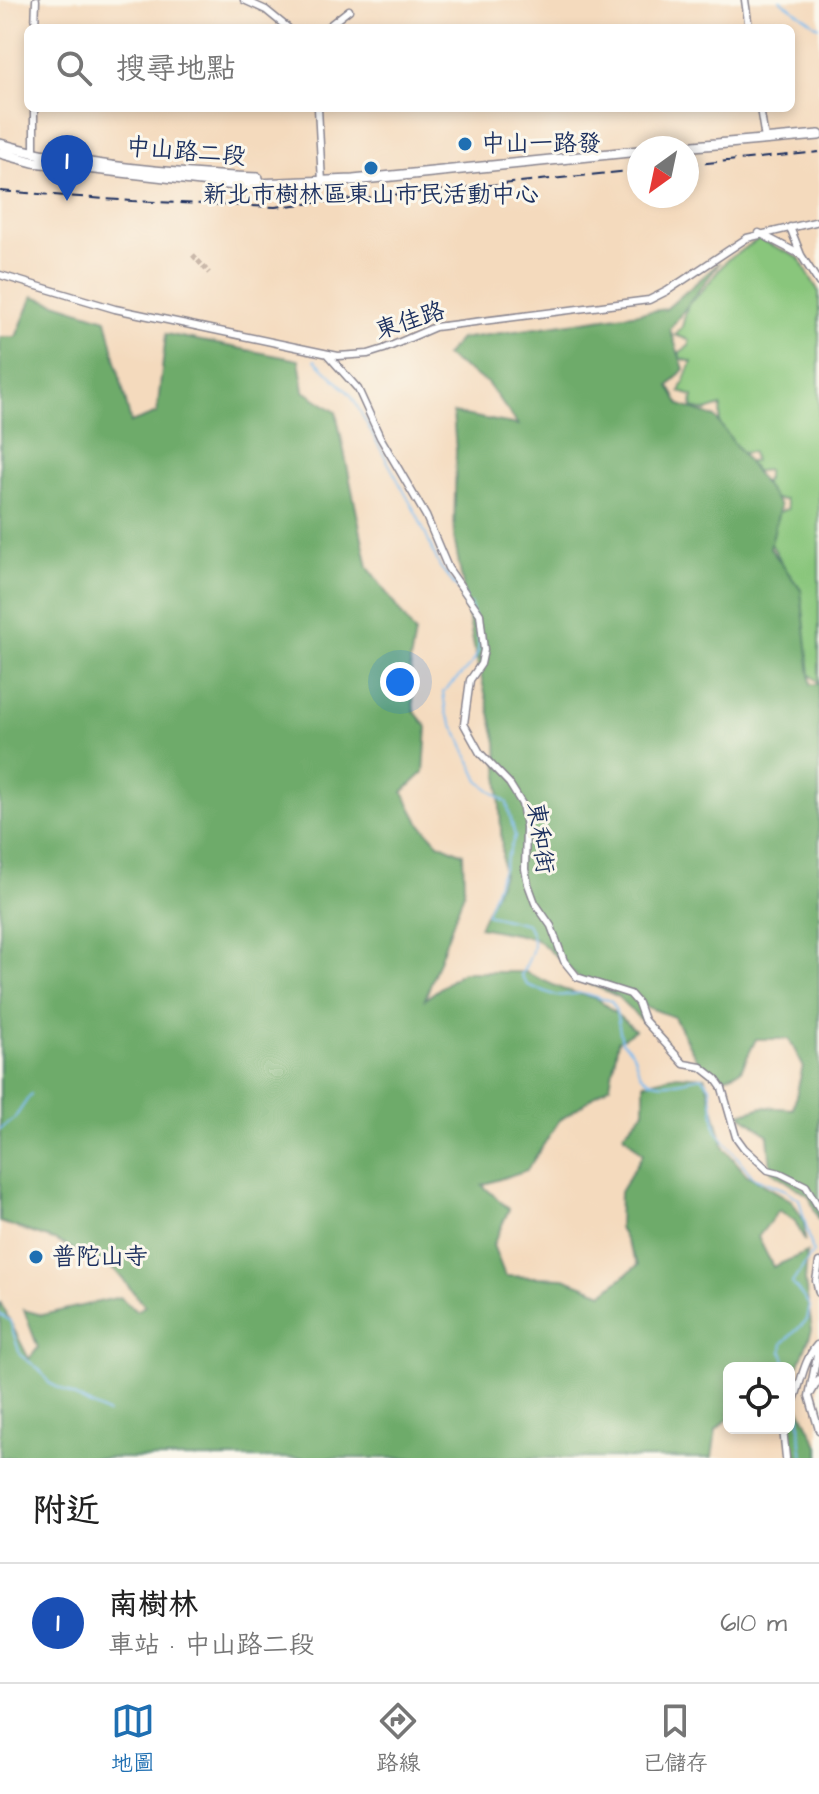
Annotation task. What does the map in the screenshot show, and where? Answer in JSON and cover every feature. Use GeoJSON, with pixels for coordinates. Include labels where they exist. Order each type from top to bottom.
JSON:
{"type":"FeatureCollection","features":[{"type":"Feature","properties":{"kind":"main road"},"geometry":{"type":"LineString","coordinates":[[699,145],[819,135]]}},
{"type":"Feature","properties":{"kind":"main road","name":"中山路二段"},"geometry":{"type":"LineString","coordinates":[[0,144],[33,158]]}},
{"type":"Feature","properties":{"kind":"main road","name":"中山路二段"},"geometry":{"type":"LineString","coordinates":[[0,153],[227,177],[322,182],[627,152]]}},
{"type":"Feature","properties":{"kind":"street"},"geometry":{"type":"LineString","coordinates":[[35,24],[36,0]]}},
{"type":"Feature","properties":{"kind":"street"},"geometry":{"type":"LineString","coordinates":[[244,0],[266,10],[283,24]]}},
{"type":"Feature","properties":{"kind":"street"},"geometry":{"type":"LineString","coordinates":[[745,0],[748,24]]}},
{"type":"Feature","properties":{"kind":"street"},"geometry":{"type":"LineString","coordinates":[[331,24],[349,10]]}},
{"type":"Feature","properties":{"kind":"street"},"geometry":{"type":"LineString","coordinates":[[33,158],[34,112]]}},
{"type":"Feature","properties":{"kind":"street"},"geometry":{"type":"LineString","coordinates":[[318,112],[322,182]]}},
{"type":"Feature","properties":{"kind":"street"},"geometry":{"type":"LineString","coordinates":[[761,112],[765,139]]}},
{"type":"Feature","properties":{"kind":"street","name":"東佳路"},"geometry":{"type":"LineString","coordinates":[[0,275],[115,309],[327,354],[368,354],[435,327],[649,300],[747,238],[819,221]]}},
{"type":"Feature","properties":{"kind":"street"},"geometry":{"type":"LineString","coordinates":[[790,227],[801,255],[819,283]]}},
{"type":"Feature","properties":{"kind":"street"},"geometry":{"type":"LineString","coordinates":[[759,233],[801,255]]}},
{"type":"Feature","properties":{"kind":"street","name":"東和街"},"geometry":{"type":"LineString","coordinates":[[327,354],[358,389],[380,437],[426,516],[448,568],[480,614],[484,650],[481,664],[470,680],[464,724],[480,753],[509,783],[522,804],[528,884],[535,903],[551,926],[564,961],[577,977],[630,994],[638,1003],[644,1020],[684,1064],[701,1067],[715,1078],[722,1088],[736,1137],[744,1148],[768,1170],[806,1186],[819,1208]]}},
{"type":"Feature","properties":{"kind":"street"},"geometry":{"type":"LineString","coordinates":[[819,1262],[816,1281],[819,1293]]}},
{"type":"Feature","properties":{"kind":"street"},"geometry":{"type":"LineString","coordinates":[[819,1343],[809,1396],[819,1430]]}},
{"type":"Feature","properties":{"kind":"street"},"geometry":{"type":"LineString","coordinates":[[795,1396],[806,1359],[819,1343]]}},
{"type":"Feature","properties":{"kind":"street"},"geometry":{"type":"LineString","coordinates":[[809,1396],[819,1379]]}},
{"type":"Feature","properties":{"kind":"street"},"geometry":{"type":"LineString","coordinates":[[784,1434],[786,1458]]}},
{"type":"Feature","properties":{"kind":"green space"},"geometry":{"type":"Polygon","coordinates":[[[759,239],[799,258],[819,292],[819,682],[796,663],[786,578],[781,562],[763,535],[767,516],[788,509],[785,500],[771,499],[760,486],[767,478],[767,470],[751,472],[737,465],[754,461],[752,452],[741,453],[719,430],[721,406],[706,411],[692,408],[693,396],[680,392],[692,362],[679,358],[680,352],[689,346],[689,340],[675,335],[682,327],[688,304],[727,260],[759,239]]]}},
{"type":"Feature","properties":{"kind":"green space"},"geometry":{"type":"Polygon","coordinates":[[[720,262],[670,329],[684,369],[669,386],[680,405],[715,417],[780,506],[770,548],[801,590],[811,684],[819,684],[819,1221],[809,1196],[771,1171],[768,1135],[740,1114],[763,1107],[793,1109],[803,1066],[789,1039],[756,1039],[741,1070],[720,1080],[698,1062],[674,1017],[642,1005],[641,1013],[666,1041],[617,996],[579,979],[535,938],[479,927],[503,875],[497,742],[474,647],[454,537],[456,451],[453,413],[518,425],[487,383],[445,356],[460,339],[666,309],[720,262]]]}},
{"type":"Feature","properties":{"kind":"green space"},"geometry":{"type":"Polygon","coordinates":[[[33,296],[106,319],[131,423],[157,413],[166,334],[299,360],[304,391],[336,412],[368,567],[415,633],[410,662],[414,711],[427,727],[424,772],[403,792],[419,822],[438,843],[463,854],[464,892],[425,999],[462,972],[525,972],[562,989],[598,999],[635,1030],[618,1041],[610,1085],[559,1121],[527,1170],[482,1185],[509,1209],[493,1245],[505,1276],[564,1278],[603,1293],[638,1265],[619,1228],[620,1192],[643,1154],[623,1134],[644,1111],[644,1083],[677,1075],[705,1077],[724,1148],[746,1174],[792,1201],[804,1221],[805,1241],[795,1221],[779,1210],[758,1237],[773,1267],[807,1252],[805,1282],[812,1330],[795,1375],[795,1362],[723,1362],[723,1424],[716,1430],[712,1458],[0,1458],[0,1302],[29,1359],[38,1348],[24,1310],[42,1315],[120,1297],[136,1311],[145,1306],[115,1270],[57,1241],[0,1222],[0,337],[16,337],[33,296]]]}},
{"type":"Feature","properties":{"kind":"green space"},"geometry":{"type":"Polygon","coordinates":[[[796,1401],[819,1447],[819,1458],[798,1458],[788,1435],[795,1434],[796,1401]]]}},
{"type":"Feature","properties":{"kind":"waterway"},"geometry":{"type":"LineString","coordinates":[[780,0],[819,27]]}},
{"type":"Feature","properties":{"kind":"waterway"},"geometry":{"type":"LineString","coordinates":[[315,360],[351,395],[417,515],[440,567],[466,599]]}},
{"type":"Feature","properties":{"kind":"waterway"},"geometry":{"type":"LineString","coordinates":[[470,604],[479,645],[473,662],[443,692],[446,713],[479,781],[507,803],[515,836],[486,914],[527,924],[533,938],[530,956],[521,975],[527,985],[557,996],[582,993],[611,1001],[622,1042],[634,1055],[638,1069],[647,1079],[662,1083],[702,1077],[710,1086],[716,1130],[753,1177],[786,1190],[799,1199],[813,1252],[792,1283],[810,1306],[807,1320],[783,1343],[785,1362]]}},
{"type":"Feature","properties":{"kind":"waterway"},"geometry":{"type":"LineString","coordinates":[[0,1129],[14,1119],[31,1094]]}},
{"type":"Feature","properties":{"kind":"waterway"},"geometry":{"type":"LineString","coordinates":[[0,1314],[10,1321],[20,1355],[39,1369],[49,1383],[108,1414]]}},
{"type":"Feature","properties":{"kind":"waterway"},"geometry":{"type":"LineString","coordinates":[[795,1410],[799,1413],[804,1458]]}},
{"type":"Feature","properties":{"kind":"tunnel"},"geometry":{"type":"LineString","coordinates":[[193,255],[209,273]]}},
{"type":"Feature","properties":{"kind":"railway"},"geometry":{"type":"LineString","coordinates":[[699,164],[819,152]]}},
{"type":"Feature","properties":{"kind":"railway"},"geometry":{"type":"LineString","coordinates":[[0,191],[275,207],[627,171]]}},
{"type":"Feature","properties":{"kind":"place","name":"中山一路發"},"geometry":{"type":"Point","coordinates":[465,144]}},
{"type":"Feature","properties":{"kind":"place","name":"新北市樹林區東山市民活動中心"},"geometry":{"type":"Point","coordinates":[371,168]}},
{"type":"Feature","properties":{"kind":"place","name":"南樹林"},"geometry":{"type":"Point","coordinates":[67,201]}},
{"type":"Feature","properties":{"kind":"place","name":"普陀山寺"},"geometry":{"type":"Point","coordinates":[36,1257]}}]}
